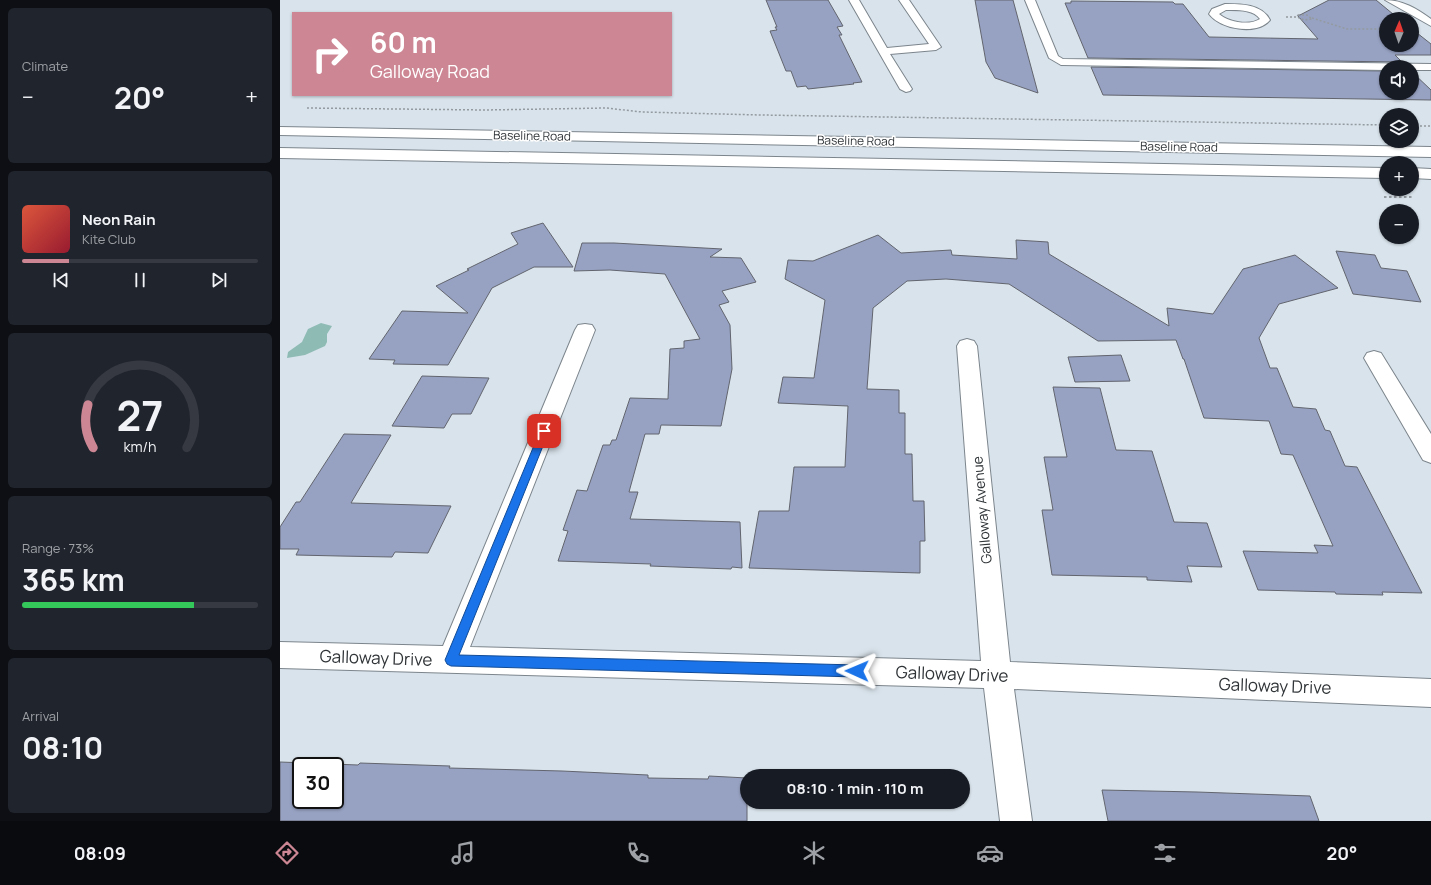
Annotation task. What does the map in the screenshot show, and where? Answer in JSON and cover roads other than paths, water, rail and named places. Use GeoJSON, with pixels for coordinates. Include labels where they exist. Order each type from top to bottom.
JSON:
{"type":"FeatureCollection","features":[{"type":"Feature","properties":{"kind":"main road","name":"Baseline Road"},"geometry":{"type":"LineString","coordinates":[[280,131],[1431,152]]}},
{"type":"Feature","properties":{"kind":"main road","name":"Baseline Road"},"geometry":{"type":"LineString","coordinates":[[280,153],[1379,173]]}},
{"type":"Feature","properties":{"kind":"main road"},"geometry":{"type":"LineString","coordinates":[[1419,173],[1431,174]]}},
{"type":"Feature","properties":{"kind":"main road"},"geometry":{"type":"LineString","coordinates":[[451,660],[585,330]]}},
{"type":"Feature","properties":{"kind":"main road","name":"Galloway Avenue"},"geometry":{"type":"LineString","coordinates":[[967,346],[997,675],[1016,821]]}},
{"type":"Feature","properties":{"kind":"main road"},"geometry":{"type":"LineString","coordinates":[[1374,358],[1431,454]]}},
{"type":"Feature","properties":{"kind":"main road","name":"Galloway Drive"},"geometry":{"type":"LineString","coordinates":[[280,655],[997,675],[1431,693]]}},
{"type":"Feature","properties":{"kind":"lane"},"geometry":{"type":"LineString","coordinates":[[854,0],[906,89]]}},
{"type":"Feature","properties":{"kind":"lane"},"geometry":{"type":"LineString","coordinates":[[884,51],[936,46],[904,0]]}},
{"type":"Feature","properties":{"kind":"lane"},"geometry":{"type":"LineString","coordinates":[[1030,0],[1054,58],[1061,62],[1431,67]]}},
{"type":"Feature","properties":{"kind":"lane"},"geometry":{"type":"LineString","coordinates":[[1390,0],[1415,12],[1431,23]]}},
{"type":"Feature","properties":{"kind":"lane"},"geometry":{"type":"LineString","coordinates":[[1209,2],[1225,7]]}}]}
